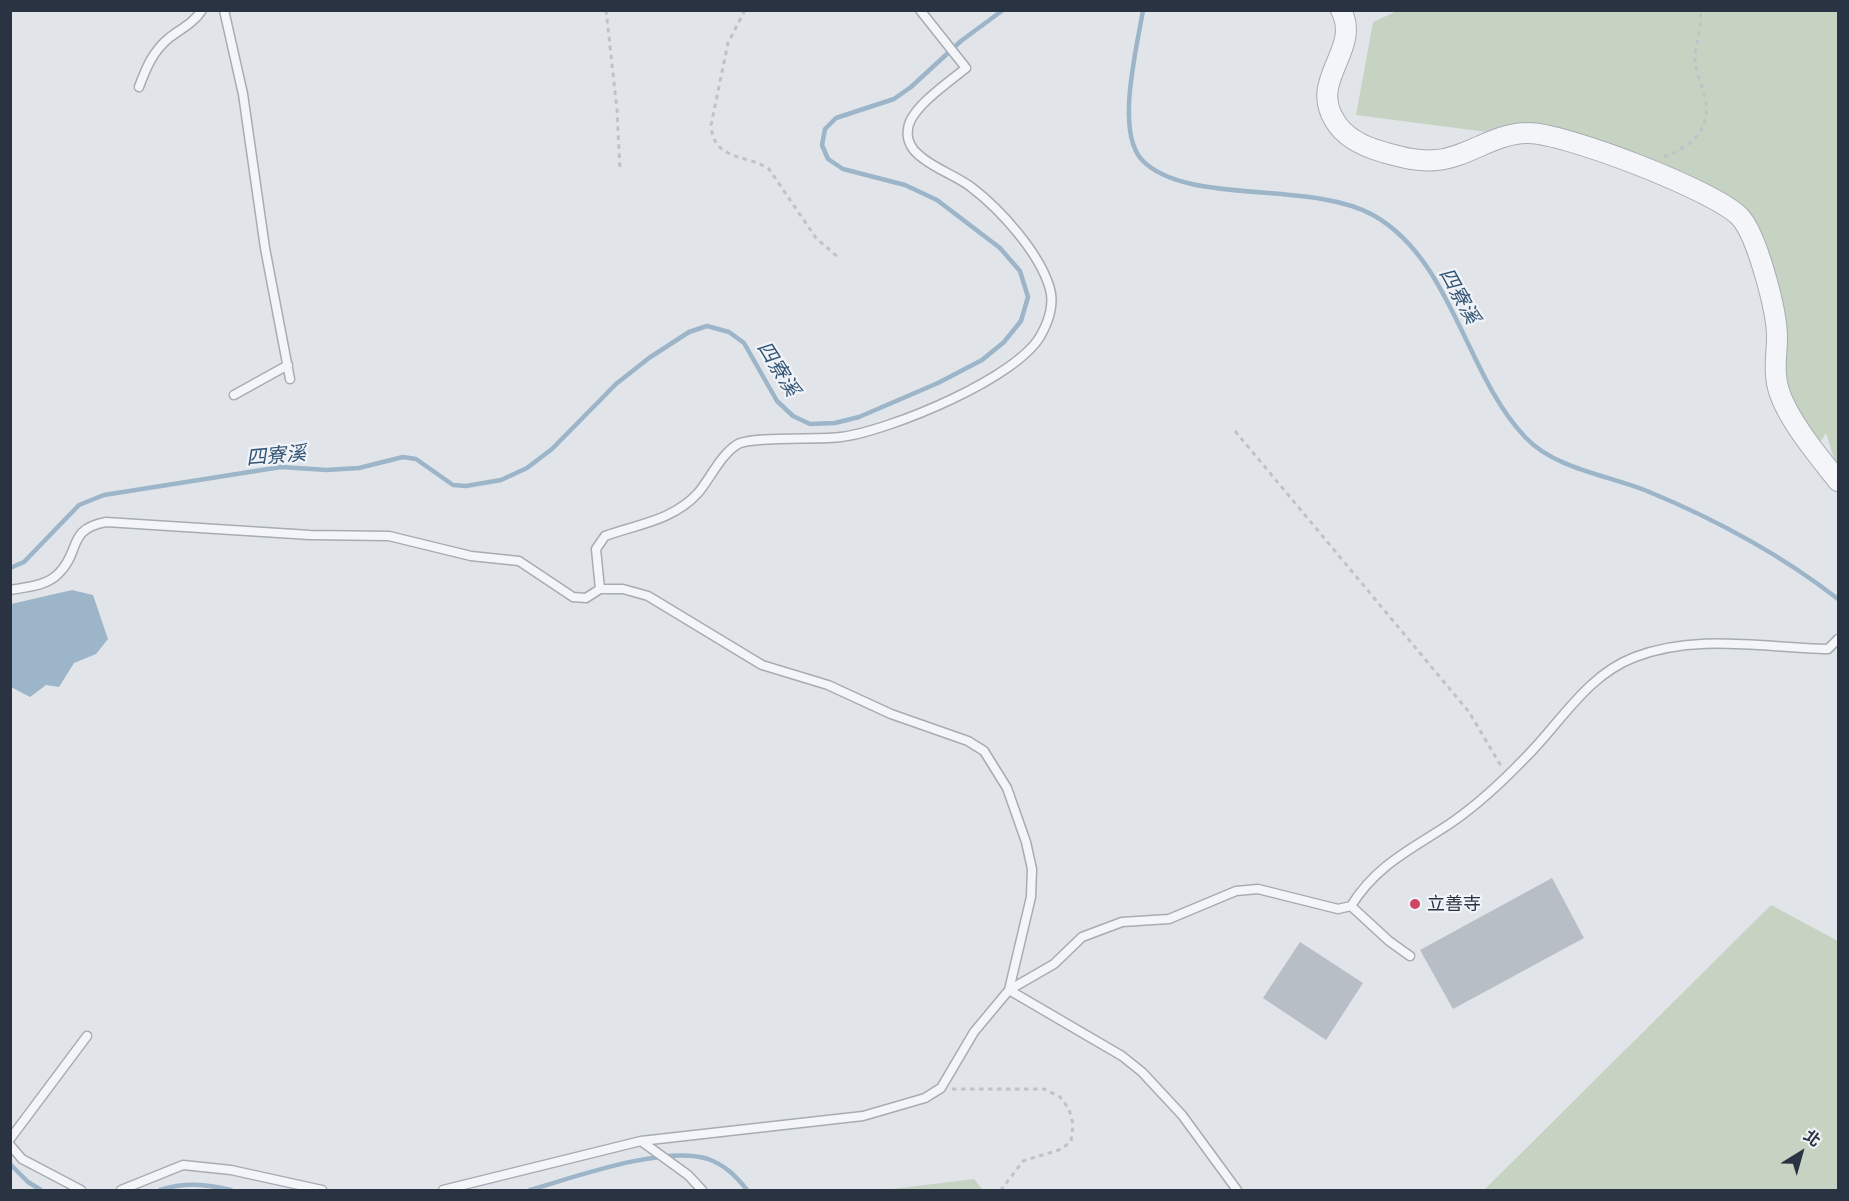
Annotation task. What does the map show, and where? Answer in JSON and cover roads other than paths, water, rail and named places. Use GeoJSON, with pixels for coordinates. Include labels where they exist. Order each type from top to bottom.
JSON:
{"type":"FeatureCollection","features":[{"type":"Feature","properties":{"kind":"street"},"geometry":{"type":"LineString","coordinates":[[1341,10],[1347,22],[1347,36],[1328,84],[1327,106],[1336,123],[1367,147],[1412,160],[1437,160],[1504,136],[1526,133],[1559,138],[1640,166],[1725,205],[1740,217],[1752,233],[1775,318],[1775,375],[1778,390],[1785,406],[1839,481]]}},
{"type":"Feature","properties":{"kind":"lane"},"geometry":{"type":"LineString","coordinates":[[139,87],[146,67],[157,49],[170,37],[186,28],[202,10]]}},
{"type":"Feature","properties":{"kind":"lane"},"geometry":{"type":"LineString","coordinates":[[224,10],[243,93],[265,248],[290,380]]}},
{"type":"Feature","properties":{"kind":"lane"},"geometry":{"type":"LineString","coordinates":[[600,589],[596,549],[604,536],[659,520],[679,509],[697,494],[737,444],[752,440],[840,438],[874,432],[993,379],[1017,362],[1042,335],[1051,308],[1050,290],[1039,264],[994,205],[969,185],[920,157],[910,145],[907,129],[912,115],[966,68],[920,10]]}},
{"type":"Feature","properties":{"kind":"lane"},"geometry":{"type":"LineString","coordinates":[[234,396],[288,365]]}},
{"type":"Feature","properties":{"kind":"lane"},"geometry":{"type":"LineString","coordinates":[[10,590],[44,583],[58,575],[67,563],[80,533],[90,525],[106,522],[310,535],[389,536],[471,556],[519,561],[573,597],[586,598],[600,589],[623,589],[648,596],[762,666],[838,689],[891,714],[949,732],[984,751],[1007,788],[1026,842],[1032,869],[1032,897],[1010,990]]}},
{"type":"Feature","properties":{"kind":"lane"},"geometry":{"type":"LineString","coordinates":[[443,1191],[641,1141],[863,1116],[925,1098],[941,1088],[974,1032],[1010,990],[1054,964],[1082,937],[1122,922],[1168,919],[1236,891],[1258,889],[1338,909],[1351,906],[1369,880],[1382,867],[1453,821],[1526,757],[1598,677],[1634,657],[1665,648],[1737,642],[1783,648],[1828,649],[1839,639]]}},
{"type":"Feature","properties":{"kind":"lane"},"geometry":{"type":"LineString","coordinates":[[1351,906],[1389,941],[1410,956]]}},
{"type":"Feature","properties":{"kind":"lane"},"geometry":{"type":"LineString","coordinates":[[1010,990],[1122,1056],[1142,1072],[1182,1115],[1238,1191]]}},
{"type":"Feature","properties":{"kind":"lane"},"geometry":{"type":"LineString","coordinates":[[10,1139],[87,1036]]}},
{"type":"Feature","properties":{"kind":"lane"},"geometry":{"type":"LineString","coordinates":[[641,1141],[688,1176],[702,1191]]}},
{"type":"Feature","properties":{"kind":"lane"},"geometry":{"type":"LineString","coordinates":[[10,1144],[22,1159],[81,1191]]}},
{"type":"Feature","properties":{"kind":"lane"},"geometry":{"type":"LineString","coordinates":[[121,1191],[183,1165],[231,1170],[322,1191]]}},
{"type":"Feature","properties":{"kind":"water"},"geometry":{"type":"Polygon","coordinates":[[[72,590],[93,595],[108,639],[96,654],[74,663],[59,687],[46,685],[30,697],[11,687],[11,604],[72,590]]]}},
{"type":"Feature","properties":{"kind":"waterway","name":"四寮溪"},"geometry":{"type":"LineString","coordinates":[[10,568],[24,562],[79,505],[104,495],[281,467],[327,470],[359,468],[403,457],[416,459],[453,485],[466,486],[501,480],[527,468],[552,449],[616,384],[649,358],[689,332],[707,326],[729,332],[744,343],[777,401],[793,416],[810,424],[835,423],[859,417],[938,383],[982,360],[1004,342],[1021,321],[1028,297],[1020,271],[1000,248],[937,200],[905,185],[843,169],[828,159],[822,145],[825,129],[836,118],[894,99],[911,87],[961,41],[1003,10]]}},
{"type":"Feature","properties":{"kind":"waterway","name":"四寮溪"},"geometry":{"type":"LineString","coordinates":[[1143,10],[1130,88],[1129,110],[1134,147],[1142,160],[1162,174],[1188,183],[1317,198],[1347,204],[1373,215],[1400,235],[1422,260],[1457,320],[1505,412],[1538,449],[1567,464],[1632,485],[1697,513],[1770,552],[1838,599]]}},
{"type":"Feature","properties":{"kind":"waterway"},"geometry":{"type":"LineString","coordinates":[[530,1190],[619,1164],[668,1156],[690,1156],[720,1164],[747,1190]]}},
{"type":"Feature","properties":{"kind":"waterway"},"geometry":{"type":"LineString","coordinates":[[10,1164],[28,1182],[41,1190]]}},
{"type":"Feature","properties":{"kind":"waterway"},"geometry":{"type":"LineString","coordinates":[[160,1190],[195,1185],[231,1190]]}},
{"type":"Feature","properties":{"kind":"place","name":"立善寺"},"geometry":{"type":"Point","coordinates":[1415,904]}}]}
